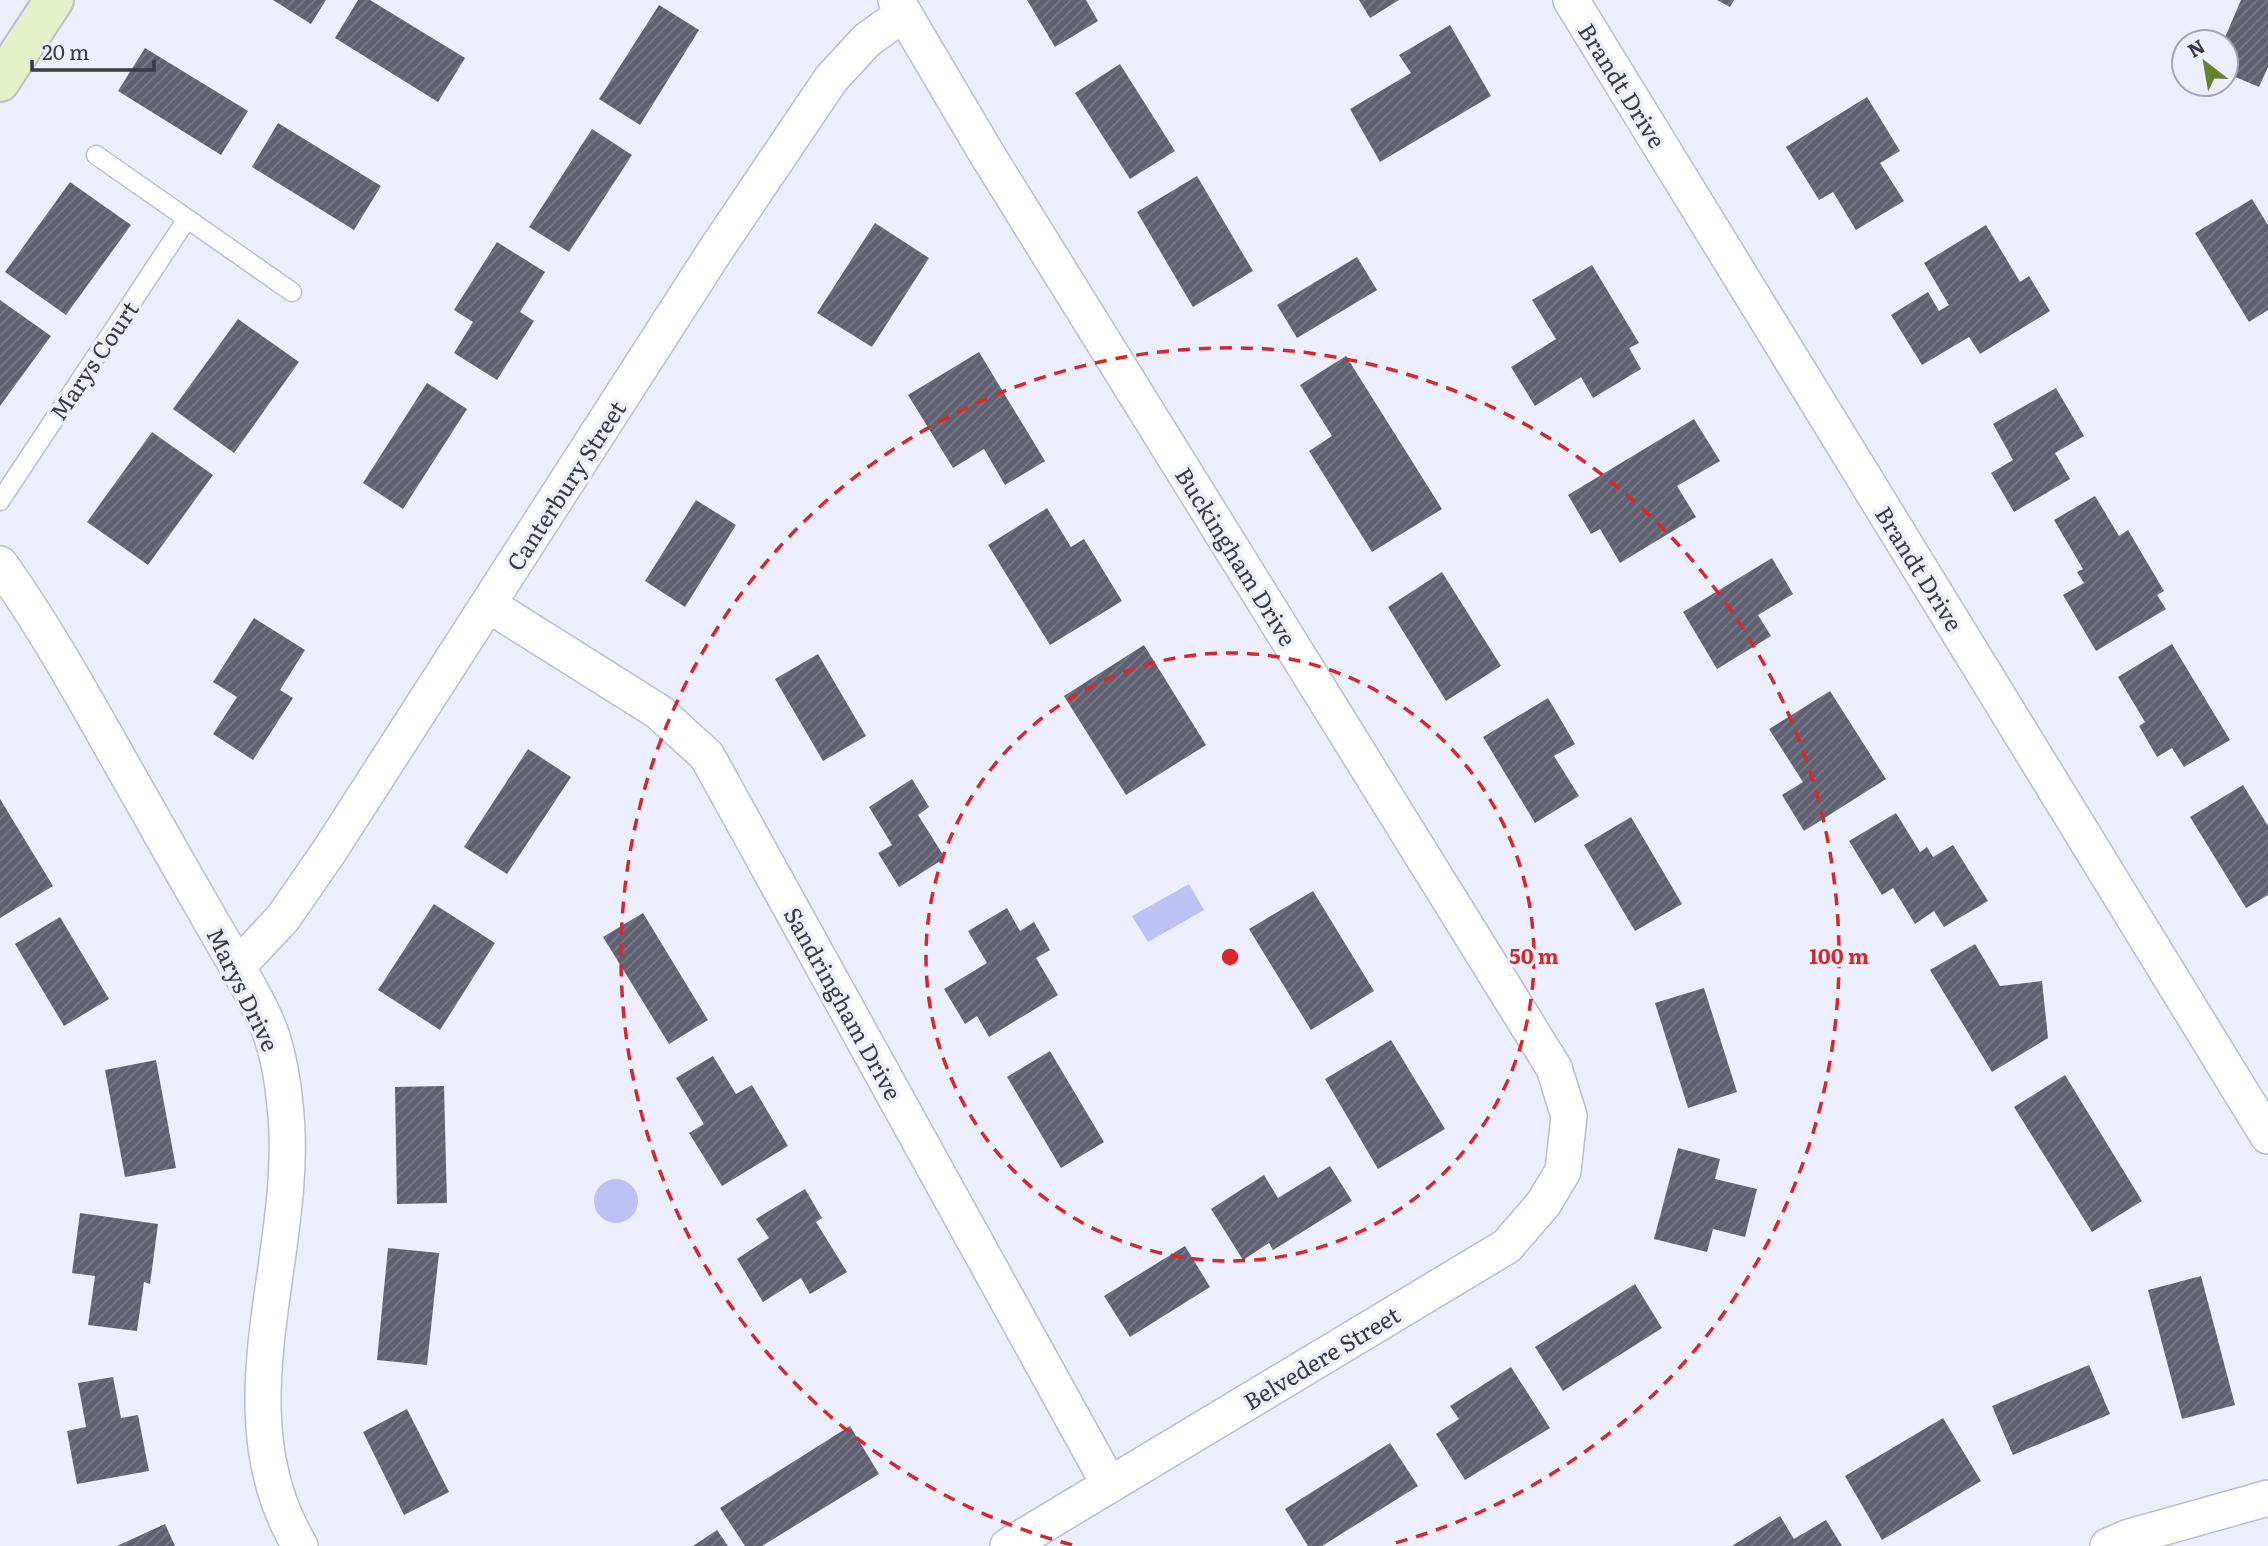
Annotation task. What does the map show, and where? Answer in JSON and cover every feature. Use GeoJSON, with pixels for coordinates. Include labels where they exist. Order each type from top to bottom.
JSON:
{"type":"FeatureCollection","features":[{"type":"Feature","properties":{"kind":"street"},"geometry":{"type":"LineString","coordinates":[[0,82],[54,0]]}},
{"type":"Feature","properties":{"kind":"street","name":"Brandt Drive"},"geometry":{"type":"LineString","coordinates":[[1571,0],[2268,1136]]}},
{"type":"Feature","properties":{"kind":"street","name":"Canterbury Street"},"geometry":{"type":"LineString","coordinates":[[237,967],[283,918],[330,850],[715,251],[831,79],[900,7]]}},
{"type":"Feature","properties":{"kind":"street","name":"Buckingham Drive"},"geometry":{"type":"LineString","coordinates":[[900,7],[985,151],[1554,1068],[1569,1116]]}},
{"type":"Feature","properties":{"kind":"street","name":"Marys Drive"},"geometry":{"type":"LineString","coordinates":[[0,564],[43,629],[237,967],[271,1034],[286,1107],[288,1155],[262,1386],[264,1433],[273,1480],[291,1530],[300,1546]]}},
{"type":"Feature","properties":{"kind":"street","name":"Sandringham Drive"},"geometry":{"type":"LineString","coordinates":[[489,605],[659,712],[707,756],[1109,1483]]}},
{"type":"Feature","properties":{"kind":"street","name":"Belvedere Street"},"geometry":{"type":"LineString","coordinates":[[1008,1546],[1507,1246],[1544,1203],[1563,1171],[1569,1116]]}},
{"type":"Feature","properties":{"kind":"street"},"geometry":{"type":"LineString","coordinates":[[2108,1546],[2129,1537],[2268,1497]]}},
{"type":"Feature","properties":{"kind":"lane"},"geometry":{"type":"LineString","coordinates":[[96,155],[292,292]]}},
{"type":"Feature","properties":{"kind":"lane","name":"Marys Court"},"geometry":{"type":"LineString","coordinates":[[0,501],[187,219]]}},
{"type":"Feature","properties":{"kind":"water"},"geometry":{"type":"Polygon","coordinates":[[[1189,884],[1204,910],[1148,942],[1132,916],[1189,884]]]}},
{"type":"Feature","properties":{"kind":"water"},"geometry":{"type":"Polygon","coordinates":[[[616,1179],[625,1180],[632,1185],[637,1192],[637,1210],[632,1217],[625,1222],[616,1223],[607,1222],[600,1217],[595,1210],[594,1201],[595,1192],[600,1185],[607,1180],[616,1179]]]}},
{"type":"Feature","properties":{"kind":"building"},"geometry":{"type":"Polygon","coordinates":[[[273,0],[326,0],[311,24],[273,0]]]}},
{"type":"Feature","properties":{"kind":"building"},"geometry":{"type":"Polygon","coordinates":[[[358,0],[370,0],[465,58],[438,102],[335,38],[358,0]]]}},
{"type":"Feature","properties":{"kind":"building"},"geometry":{"type":"Polygon","coordinates":[[[1027,0],[1086,0],[1098,21],[1055,47],[1027,0]]]}},
{"type":"Feature","properties":{"kind":"building"},"geometry":{"type":"Polygon","coordinates":[[[1359,0],[1399,0],[1370,18],[1359,0]]]}},
{"type":"Feature","properties":{"kind":"building"},"geometry":{"type":"Polygon","coordinates":[[[1717,0],[1734,0],[1730,7],[1717,0]]]}},
{"type":"Feature","properties":{"kind":"building"},"geometry":{"type":"Polygon","coordinates":[[[2241,0],[2268,0],[2268,67],[2259,87],[2240,79],[2240,28],[2229,28],[2241,0]]]}},
{"type":"Feature","properties":{"kind":"building"},"geometry":{"type":"Polygon","coordinates":[[[659,5],[699,30],[640,125],[599,99],[659,5]]]}},
{"type":"Feature","properties":{"kind":"building"},"geometry":{"type":"Polygon","coordinates":[[[1450,25],[1491,96],[1380,162],[1350,109],[1411,73],[1399,55],[1450,25]]]}},
{"type":"Feature","properties":{"kind":"building"},"geometry":{"type":"Polygon","coordinates":[[[145,48],[248,111],[221,155],[118,91],[145,48]]]}},
{"type":"Feature","properties":{"kind":"building"},"geometry":{"type":"Polygon","coordinates":[[[1120,64],[1175,151],[1130,179],[1075,93],[1120,64]]]}},
{"type":"Feature","properties":{"kind":"building"},"geometry":{"type":"Polygon","coordinates":[[[1867,97],[1900,151],[1880,163],[1904,201],[1856,230],[1833,192],[1819,200],[1786,147],[1867,97]]]}},
{"type":"Feature","properties":{"kind":"building"},"geometry":{"type":"Polygon","coordinates":[[[278,123],[381,186],[354,230],[252,167],[278,123]]]}},
{"type":"Feature","properties":{"kind":"building"},"geometry":{"type":"Polygon","coordinates":[[[592,129],[632,155],[569,252],[529,227],[592,129]]]}},
{"type":"Feature","properties":{"kind":"building"},"geometry":{"type":"Polygon","coordinates":[[[1197,176],[1253,271],[1193,307],[1137,212],[1197,176]]]}},
{"type":"Feature","properties":{"kind":"building"},"geometry":{"type":"Polygon","coordinates":[[[70,182],[131,225],[66,315],[5,272],[70,182]]]}},
{"type":"Feature","properties":{"kind":"building"},"geometry":{"type":"Polygon","coordinates":[[[2252,199],[2268,225],[2268,310],[2249,322],[2195,233],[2252,199]]]}},
{"type":"Feature","properties":{"kind":"building"},"geometry":{"type":"Polygon","coordinates":[[[875,223],[929,258],[872,347],[817,313],[875,223]]]}},
{"type":"Feature","properties":{"kind":"building"},"geometry":{"type":"Polygon","coordinates":[[[1986,225],[2020,282],[2029,276],[2050,311],[1980,354],[1969,337],[1922,365],[1891,315],[1928,292],[1939,311],[1949,305],[1924,263],[1986,225]]]}},
{"type":"Feature","properties":{"kind":"building"},"geometry":{"type":"Polygon","coordinates":[[[497,242],[545,272],[520,312],[534,321],[497,380],[454,353],[473,322],[454,310],[497,242]]]}},
{"type":"Feature","properties":{"kind":"building"},"geometry":{"type":"Polygon","coordinates":[[[1357,257],[1377,290],[1297,338],[1277,305],[1357,257]]]}},
{"type":"Feature","properties":{"kind":"building"},"geometry":{"type":"Polygon","coordinates":[[[1592,265],[1639,343],[1629,348],[1641,369],[1593,398],[1581,377],[1535,406],[1511,367],[1556,339],[1532,300],[1592,265]]]}},
{"type":"Feature","properties":{"kind":"building"},"geometry":{"type":"Polygon","coordinates":[[[0,300],[51,336],[0,406],[0,300]]]}},
{"type":"Feature","properties":{"kind":"building"},"geometry":{"type":"Polygon","coordinates":[[[238,319],[299,362],[234,453],[173,409],[238,319]]]}},
{"type":"Feature","properties":{"kind":"building"},"geometry":{"type":"Polygon","coordinates":[[[979,352],[1045,461],[1005,485],[984,449],[953,468],[908,395],[979,352]]]}},
{"type":"Feature","properties":{"kind":"building"},"geometry":{"type":"Polygon","coordinates":[[[1346,356],[1442,509],[1372,552],[1309,451],[1332,436],[1300,385],[1346,356]]]}},
{"type":"Feature","properties":{"kind":"building"},"geometry":{"type":"Polygon","coordinates":[[[427,383],[467,409],[403,509],[363,483],[427,383]]]}},
{"type":"Feature","properties":{"kind":"building"},"geometry":{"type":"Polygon","coordinates":[[[2056,388],[2084,436],[2055,453],[2070,479],[2014,512],[1991,473],[2013,460],[1993,424],[2056,388]]]}},
{"type":"Feature","properties":{"kind":"building"},"geometry":{"type":"Polygon","coordinates":[[[1694,419],[1720,461],[1677,486],[1696,517],[1620,563],[1600,529],[1591,534],[1568,495],[1694,419]]]}},
{"type":"Feature","properties":{"kind":"building"},"geometry":{"type":"Polygon","coordinates":[[[152,432],[213,475],[148,565],[87,522],[152,432]]]}},
{"type":"Feature","properties":{"kind":"building"},"geometry":{"type":"Polygon","coordinates":[[[2095,496],[2119,536],[2128,530],[2164,591],[2157,595],[2166,609],[2096,651],[2063,595],[2084,583],[2077,572],[2083,569],[2054,520],[2095,496]]]}},
{"type":"Feature","properties":{"kind":"building"},"geometry":{"type":"Polygon","coordinates":[[[696,500],[736,525],[685,607],[645,581],[696,500]]]}},
{"type":"Feature","properties":{"kind":"building"},"geometry":{"type":"Polygon","coordinates":[[[1047,508],[1071,547],[1084,539],[1122,601],[1050,645],[988,545],[1047,508]]]}},
{"type":"Feature","properties":{"kind":"building"},"geometry":{"type":"Polygon","coordinates":[[[1772,558],[1793,594],[1758,615],[1771,636],[1717,669],[1683,612],[1772,558]]]}},
{"type":"Feature","properties":{"kind":"building"},"geometry":{"type":"Polygon","coordinates":[[[1442,572],[1501,666],[1446,701],[1388,607],[1442,572]]]}},
{"type":"Feature","properties":{"kind":"building"},"geometry":{"type":"Polygon","coordinates":[[[254,618],[305,650],[280,690],[293,698],[253,760],[213,734],[237,697],[213,682],[254,618]]]}},
{"type":"Feature","properties":{"kind":"building"},"geometry":{"type":"Polygon","coordinates":[[[2172,644],[2230,740],[2184,767],[2172,748],[2157,757],[2139,726],[2145,722],[2118,677],[2172,644]]]}},
{"type":"Feature","properties":{"kind":"building"},"geometry":{"type":"Polygon","coordinates":[[[1144,645],[1206,745],[1126,795],[1064,696],[1144,645]]]}},
{"type":"Feature","properties":{"kind":"building"},"geometry":{"type":"Polygon","coordinates":[[[818,654],[866,736],[823,761],[775,679],[818,654]]]}},
{"type":"Feature","properties":{"kind":"building"},"geometry":{"type":"Polygon","coordinates":[[[1830,691],[1886,779],[1804,831],[1782,795],[1803,782],[1769,729],[1830,691]]]}},
{"type":"Feature","properties":{"kind":"building"},"geometry":{"type":"Polygon","coordinates":[[[1548,698],[1575,744],[1554,756],[1579,796],[1535,823],[1483,737],[1548,698]]]}},
{"type":"Feature","properties":{"kind":"building"},"geometry":{"type":"Polygon","coordinates":[[[528,749],[571,777],[507,874],[464,847],[528,749]]]}},
{"type":"Feature","properties":{"kind":"building"},"geometry":{"type":"Polygon","coordinates":[[[912,779],[929,807],[918,815],[945,858],[899,887],[878,853],[892,845],[869,807],[912,779]]]}},
{"type":"Feature","properties":{"kind":"building"},"geometry":{"type":"Polygon","coordinates":[[[2243,785],[2268,826],[2268,895],[2246,908],[2190,817],[2243,785]]]}},
{"type":"Feature","properties":{"kind":"building"},"geometry":{"type":"Polygon","coordinates":[[[0,799],[53,886],[0,918],[0,799]]]}},
{"type":"Feature","properties":{"kind":"building"},"geometry":{"type":"Polygon","coordinates":[[[1896,813],[1920,852],[1927,847],[1933,857],[1953,845],[1988,901],[1944,927],[1934,911],[1915,924],[1893,888],[1882,895],[1849,841],[1896,813]]]}},
{"type":"Feature","properties":{"kind":"building"},"geometry":{"type":"Polygon","coordinates":[[[1631,817],[1682,904],[1635,931],[1584,845],[1631,817]]]}},
{"type":"Feature","properties":{"kind":"building"},"geometry":{"type":"Polygon","coordinates":[[[1313,891],[1374,991],[1311,1030],[1249,929],[1313,891]]]}},
{"type":"Feature","properties":{"kind":"building"},"geometry":{"type":"Polygon","coordinates":[[[434,904],[495,943],[440,1030],[378,990],[434,904]]]}},
{"type":"Feature","properties":{"kind":"building"},"geometry":{"type":"Polygon","coordinates":[[[1007,908],[1020,931],[1034,922],[1050,950],[1036,958],[1058,995],[989,1037],[977,1016],[965,1024],[944,989],[987,963],[968,931],[1007,908]]]}},
{"type":"Feature","properties":{"kind":"building"},"geometry":{"type":"Polygon","coordinates":[[[643,913],[708,1020],[669,1044],[603,937],[643,913]]]}},
{"type":"Feature","properties":{"kind":"building"},"geometry":{"type":"Polygon","coordinates":[[[60,917],[109,999],[64,1026],[15,944],[60,917]]]}},
{"type":"Feature","properties":{"kind":"building"},"geometry":{"type":"Polygon","coordinates":[[[1975,944],[2000,986],[2042,981],[2048,1038],[1992,1072],[1930,970],[1975,944]]]}},
{"type":"Feature","properties":{"kind":"building"},"geometry":{"type":"Polygon","coordinates":[[[1704,988],[1737,1092],[1688,1108],[1655,1003],[1704,988]]]}},
{"type":"Feature","properties":{"kind":"building"},"geometry":{"type":"Polygon","coordinates":[[[1391,1040],[1445,1129],[1378,1169],[1325,1079],[1391,1040]]]}},
{"type":"Feature","properties":{"kind":"building"},"geometry":{"type":"Polygon","coordinates":[[[1050,1051],[1104,1142],[1061,1168],[1007,1077],[1050,1051]]]}},
{"type":"Feature","properties":{"kind":"building"},"geometry":{"type":"Polygon","coordinates":[[[713,1056],[736,1094],[752,1085],[788,1146],[722,1186],[689,1133],[704,1124],[676,1078],[713,1056]]]}},
{"type":"Feature","properties":{"kind":"building"},"geometry":{"type":"Polygon","coordinates":[[[156,1060],[176,1168],[125,1177],[105,1070],[156,1060]]]}},
{"type":"Feature","properties":{"kind":"building"},"geometry":{"type":"Polygon","coordinates":[[[2065,1075],[2142,1201],[2092,1232],[2014,1107],[2065,1075]]]}},
{"type":"Feature","properties":{"kind":"building"},"geometry":{"type":"Polygon","coordinates":[[[444,1086],[447,1203],[397,1204],[395,1087],[444,1086]]]}},
{"type":"Feature","properties":{"kind":"building"},"geometry":{"type":"Polygon","coordinates":[[[1678,1148],[1720,1159],[1715,1179],[1757,1189],[1745,1237],[1713,1229],[1707,1252],[1654,1239],[1678,1148]]]}},
{"type":"Feature","properties":{"kind":"building"},"geometry":{"type":"Polygon","coordinates":[[[1330,1166],[1352,1201],[1273,1250],[1269,1243],[1243,1260],[1211,1209],[1264,1175],[1278,1198],[1330,1166]]]}},
{"type":"Feature","properties":{"kind":"building"},"geometry":{"type":"Polygon","coordinates":[[[805,1189],[822,1218],[816,1222],[847,1272],[810,1294],[801,1278],[763,1302],[737,1259],[769,1238],[756,1219],[805,1189]]]}},
{"type":"Feature","properties":{"kind":"building"},"geometry":{"type":"Polygon","coordinates":[[[80,1213],[158,1224],[150,1284],[144,1282],[137,1331],[88,1325],[95,1276],[72,1273],[80,1213]]]}},
{"type":"Feature","properties":{"kind":"building"},"geometry":{"type":"Polygon","coordinates":[[[1185,1246],[1210,1287],[1130,1337],[1104,1296],[1185,1246]]]}},
{"type":"Feature","properties":{"kind":"building"},"geometry":{"type":"Polygon","coordinates":[[[388,1248],[439,1253],[427,1365],[377,1360],[388,1248]]]}},
{"type":"Feature","properties":{"kind":"building"},"geometry":{"type":"Polygon","coordinates":[[[2201,1276],[2235,1405],[2182,1419],[2148,1290],[2201,1276]]]}},
{"type":"Feature","properties":{"kind":"building"},"geometry":{"type":"Polygon","coordinates":[[[1635,1284],[1662,1328],[1563,1391],[1535,1347],[1635,1284]]]}},
{"type":"Feature","properties":{"kind":"building"},"geometry":{"type":"Polygon","coordinates":[[[2089,1365],[2110,1414],[2013,1455],[1992,1406],[2089,1365]]]}},
{"type":"Feature","properties":{"kind":"building"},"geometry":{"type":"Polygon","coordinates":[[[1511,1367],[1550,1428],[1465,1480],[1436,1434],[1459,1419],[1450,1406],[1511,1367]]]}},
{"type":"Feature","properties":{"kind":"building"},"geometry":{"type":"Polygon","coordinates":[[[113,1377],[121,1418],[138,1415],[149,1471],[77,1484],[67,1431],[86,1427],[78,1383],[113,1377]]]}},
{"type":"Feature","properties":{"kind":"building"},"geometry":{"type":"Polygon","coordinates":[[[407,1409],[449,1492],[404,1515],[363,1432],[407,1409]]]}},
{"type":"Feature","properties":{"kind":"building"},"geometry":{"type":"Polygon","coordinates":[[[1943,1418],[1981,1481],[1882,1540],[1845,1476],[1943,1418]]]}},
{"type":"Feature","properties":{"kind":"building"},"geometry":{"type":"Polygon","coordinates":[[[850,1426],[879,1474],[762,1546],[745,1546],[720,1508],[850,1426]]]}},
{"type":"Feature","properties":{"kind":"building"},"geometry":{"type":"Polygon","coordinates":[[[1390,1443],[1418,1486],[1322,1546],[1308,1546],[1285,1509],[1390,1443]]]}},
{"type":"Feature","properties":{"kind":"building"},"geometry":{"type":"Polygon","coordinates":[[[1780,1516],[1794,1539],[1826,1520],[1842,1546],[1732,1546],[1780,1516]]]}},
{"type":"Feature","properties":{"kind":"building"},"geometry":{"type":"Polygon","coordinates":[[[165,1524],[175,1546],[117,1546],[165,1524]]]}},
{"type":"Feature","properties":{"kind":"building"},"geometry":{"type":"Polygon","coordinates":[[[717,1530],[728,1546],[693,1546],[717,1530]]]}}]}
